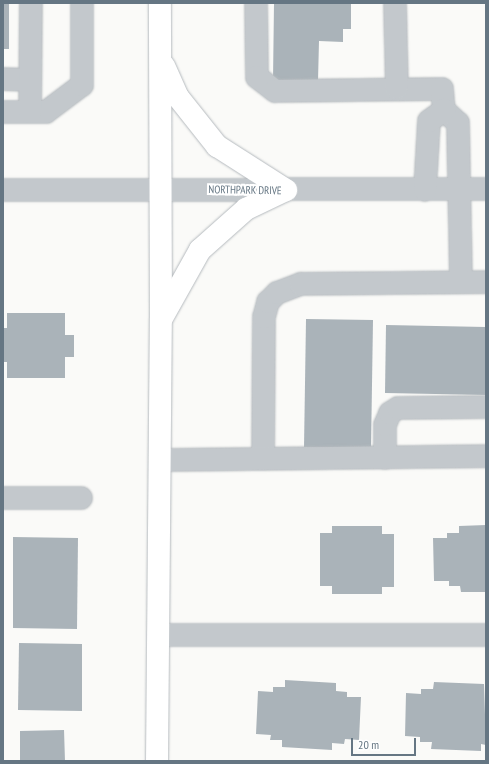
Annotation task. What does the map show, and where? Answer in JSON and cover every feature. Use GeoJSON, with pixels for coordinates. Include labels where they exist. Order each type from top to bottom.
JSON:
{"type":"FeatureCollection","features":[{"type":"Feature","properties":{"kind":"main road"},"geometry":{"type":"LineString","coordinates":[[157,761],[161,319],[160,3]]}},
{"type":"Feature","properties":{"kind":"main road"},"geometry":{"type":"LineString","coordinates":[[161,56],[178,97],[217,146],[286,190]]}},
{"type":"Feature","properties":{"kind":"main road"},"geometry":{"type":"LineString","coordinates":[[161,319],[200,250],[246,209],[286,190]]}},
{"type":"Feature","properties":{"kind":"street"},"geometry":{"type":"LineString","coordinates":[[30,112],[31,3]]}},
{"type":"Feature","properties":{"kind":"street"},"geometry":{"type":"LineString","coordinates":[[3,112],[46,112],[82,85],[82,3]]}},
{"type":"Feature","properties":{"kind":"street"},"geometry":{"type":"LineString","coordinates":[[256,3],[257,77],[275,91],[397,88],[442,89],[444,110],[458,123],[461,282]]}},
{"type":"Feature","properties":{"kind":"street"},"geometry":{"type":"LineString","coordinates":[[395,3],[397,88]]}},
{"type":"Feature","properties":{"kind":"street"},"geometry":{"type":"LineString","coordinates":[[4,80],[30,80]]}},
{"type":"Feature","properties":{"kind":"street"},"geometry":{"type":"LineString","coordinates":[[425,190],[429,121],[444,110]]}},
{"type":"Feature","properties":{"kind":"street","name":"NORTHPARK DRIVE"},"geometry":{"type":"LineString","coordinates":[[3,190],[486,189]]}},
{"type":"Feature","properties":{"kind":"street"},"geometry":{"type":"LineString","coordinates":[[263,459],[264,317],[268,302],[277,293],[301,284],[486,282]]}},
{"type":"Feature","properties":{"kind":"street"},"geometry":{"type":"LineString","coordinates":[[385,458],[385,425],[390,413],[398,408],[486,407]]}},
{"type":"Feature","properties":{"kind":"street"},"geometry":{"type":"LineString","coordinates":[[160,460],[486,456]]}},
{"type":"Feature","properties":{"kind":"street"},"geometry":{"type":"LineString","coordinates":[[3,498],[81,498]]}},
{"type":"Feature","properties":{"kind":"street"},"geometry":{"type":"LineString","coordinates":[[158,635],[486,635]]}},
{"type":"Feature","properties":{"kind":"building"},"geometry":{"type":"Polygon","coordinates":[[[3,3],[9,3],[9,49],[3,49],[3,3]]]}},
{"type":"Feature","properties":{"kind":"building"},"geometry":{"type":"Polygon","coordinates":[[[274,3],[351,3],[351,29],[343,29],[343,42],[319,41],[318,81],[273,80],[274,3]]]}},
{"type":"Feature","properties":{"kind":"building"},"geometry":{"type":"Polygon","coordinates":[[[7,313],[65,313],[65,335],[74,335],[74,357],[65,357],[65,378],[7,378],[7,362],[3,362],[3,328],[7,328],[7,313]]]}},
{"type":"Feature","properties":{"kind":"building"},"geometry":{"type":"Polygon","coordinates":[[[306,319],[373,320],[371,448],[304,447],[306,319]]]}},
{"type":"Feature","properties":{"kind":"building"},"geometry":{"type":"Polygon","coordinates":[[[386,325],[486,327],[486,395],[385,393],[386,325]]]}},
{"type":"Feature","properties":{"kind":"building"},"geometry":{"type":"Polygon","coordinates":[[[486,525],[486,592],[461,592],[460,586],[449,586],[449,581],[434,581],[433,538],[447,538],[447,533],[459,533],[459,526],[486,525]]]}},
{"type":"Feature","properties":{"kind":"building"},"geometry":{"type":"Polygon","coordinates":[[[332,526],[382,526],[382,534],[394,534],[394,587],[382,587],[382,594],[332,594],[332,586],[320,586],[320,533],[332,533],[332,526]]]}},
{"type":"Feature","properties":{"kind":"building"},"geometry":{"type":"Polygon","coordinates":[[[13,537],[78,538],[77,629],[13,628],[13,537]]]}},
{"type":"Feature","properties":{"kind":"building"},"geometry":{"type":"Polygon","coordinates":[[[19,643],[82,644],[82,711],[18,710],[19,643]]]}},
{"type":"Feature","properties":{"kind":"building"},"geometry":{"type":"Polygon","coordinates":[[[285,680],[336,683],[336,691],[347,692],[347,697],[361,697],[359,740],[345,739],[344,744],[332,743],[332,750],[282,747],[282,740],[270,740],[271,735],[256,734],[258,691],[273,692],[273,687],[285,687],[285,680]]]}},
{"type":"Feature","properties":{"kind":"building"},"geometry":{"type":"Polygon","coordinates":[[[434,682],[484,684],[486,745],[481,744],[481,751],[431,749],[432,742],[420,742],[420,737],[405,736],[406,693],[421,694],[421,689],[433,689],[434,682]]]}},
{"type":"Feature","properties":{"kind":"building"},"geometry":{"type":"Polygon","coordinates":[[[64,730],[65,761],[20,761],[20,731],[64,730]]]}}]}
